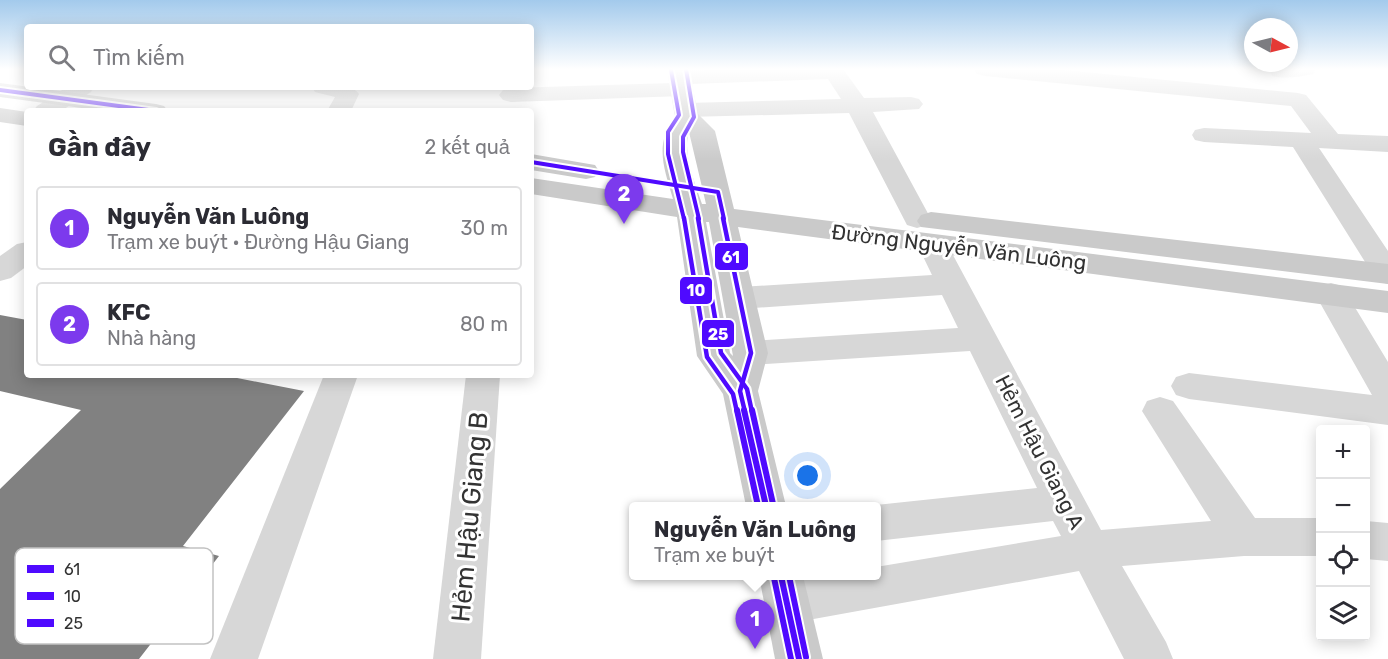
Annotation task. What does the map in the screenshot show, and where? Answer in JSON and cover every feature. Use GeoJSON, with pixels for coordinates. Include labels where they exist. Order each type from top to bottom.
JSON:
{"type":"FeatureCollection","features":[{"type":"Feature","properties":{"kind":"main road"},"geometry":{"type":"LineString","coordinates":[[35,100],[54,105],[105,108]]}},
{"type":"Feature","properties":{"kind":"main road"},"geometry":{"type":"LineString","coordinates":[[681,100],[675,136],[714,356],[740,391],[765,502]]}},
{"type":"Feature","properties":{"kind":"main road"},"geometry":{"type":"LineString","coordinates":[[686,100],[703,131],[751,353],[740,391]]}},
{"type":"Feature","properties":{"kind":"main road"},"geometry":{"type":"LineString","coordinates":[[0,115],[24,119]]}},
{"type":"Feature","properties":{"kind":"main road","name":"Đường Nguyễn Văn Luông"},"geometry":{"type":"LineString","coordinates":[[534,163],[686,199]]}},
{"type":"Feature","properties":{"kind":"main road","name":"Đường Nguyễn Văn Luông"},"geometry":{"type":"LineString","coordinates":[[534,186],[686,199],[925,232],[1388,302]]}},
{"type":"Feature","properties":{"kind":"main road","name":"Đường Nguyễn Văn Luông"},"geometry":{"type":"LineString","coordinates":[[925,232],[1388,274]]}},
{"type":"Feature","properties":{"kind":"main road"},"geometry":{"type":"LineString","coordinates":[[784,589],[799,659]]}},
{"type":"Feature","properties":{"kind":"street"},"geometry":{"type":"LineString","coordinates":[[773,100],[858,107],[911,104]]}},
{"type":"Feature","properties":{"kind":"street","name":"Hẻm Hậu Giang A"},"geometry":{"type":"LineString","coordinates":[[853,100],[953,284],[1064,501],[1149,659]]}},
{"type":"Feature","properties":{"kind":"street"},"geometry":{"type":"LineString","coordinates":[[1296,100],[1331,142]]}},
{"type":"Feature","properties":{"kind":"street"},"geometry":{"type":"LineString","coordinates":[[1204,135],[1388,144]]}},
{"type":"Feature","properties":{"kind":"street"},"geometry":{"type":"LineString","coordinates":[[1302,141],[1388,274]]}},
{"type":"Feature","properties":{"kind":"street"},"geometry":{"type":"LineString","coordinates":[[0,244],[24,240]]}},
{"type":"Feature","properties":{"kind":"street"},"geometry":{"type":"LineString","coordinates":[[0,271],[24,253]]}},
{"type":"Feature","properties":{"kind":"street"},"geometry":{"type":"LineString","coordinates":[[740,298],[953,284]]}},
{"type":"Feature","properties":{"kind":"street"},"geometry":{"type":"LineString","coordinates":[[1331,294],[1388,392]]}},
{"type":"Feature","properties":{"kind":"street"},"geometry":{"type":"LineString","coordinates":[[751,353],[981,338]]}},
{"type":"Feature","properties":{"kind":"street"},"geometry":{"type":"LineString","coordinates":[[234,659],[339,378]]}},
{"type":"Feature","properties":{"kind":"street","name":"Hẻm Hậu Giang B"},"geometry":{"type":"LineString","coordinates":[[458,659],[483,378]]}},
{"type":"Feature","properties":{"kind":"street"},"geometry":{"type":"LineString","coordinates":[[1188,386],[1388,411]]}},
{"type":"Feature","properties":{"kind":"street"},"geometry":{"type":"LineString","coordinates":[[1160,411],[1244,537]]}},
{"type":"Feature","properties":{"kind":"street"},"geometry":{"type":"LineString","coordinates":[[881,522],[1064,501]]}},
{"type":"Feature","properties":{"kind":"street"},"geometry":{"type":"LineString","coordinates":[[881,577],[1091,550],[1244,537],[1316,537]]}},
{"type":"Feature","properties":{"kind":"street"},"geometry":{"type":"LineString","coordinates":[[1370,540],[1388,542]]}},
{"type":"Feature","properties":{"kind":"street"},"geometry":{"type":"LineString","coordinates":[[784,589],[855,580]]}},
{"type":"Feature","properties":{"kind":"building"},"geometry":{"type":"Polygon","coordinates":[[[0,315],[24,319],[24,378],[237,378],[304,391],[183,546],[190,548],[15,548],[15,644],[151,644],[139,659],[0,659],[0,489],[81,410],[0,391],[0,315]]]}},
{"type":"Feature","properties":{"kind":"building"},"geometry":{"type":"Polygon","coordinates":[[[213,554],[219,556],[213,564],[213,554]]]}},
{"type":"Feature","properties":{"kind":"transit line","name":"61"},"geometry":{"type":"LineString","coordinates":[[72,100],[134,108]]}},
{"type":"Feature","properties":{"kind":"transit line","name":"10"},"geometry":{"type":"LineString","coordinates":[[676,100],[679,115],[668,132],[668,154],[683,213],[707,357],[733,394],[757,502]]}},
{"type":"Feature","properties":{"kind":"transit line","name":"25"},"geometry":{"type":"LineString","coordinates":[[691,100],[694,117],[683,137],[683,152],[697,210],[721,353],[747,389],[773,502]]}},
{"type":"Feature","properties":{"kind":"transit line","name":"61"},"geometry":{"type":"LineString","coordinates":[[534,162],[718,192],[751,353],[740,391],[765,502]]}},
{"type":"Feature","properties":{"kind":"transit line","name":"10"},"geometry":{"type":"LineString","coordinates":[[774,580],[791,659]]}},
{"type":"Feature","properties":{"kind":"transit line","name":"61"},"geometry":{"type":"LineString","coordinates":[[782,580],[799,659]]}},
{"type":"Feature","properties":{"kind":"transit line","name":"25"},"geometry":{"type":"LineString","coordinates":[[790,580],[806,657]]}},
{"type":"Feature","properties":{"kind":"place","name":"KFC"},"geometry":{"type":"Point","coordinates":[624,224]}},
{"type":"Feature","properties":{"kind":"place","name":"Nguyễn Văn Luông"},"geometry":{"type":"Point","coordinates":[755,649]}}]}
